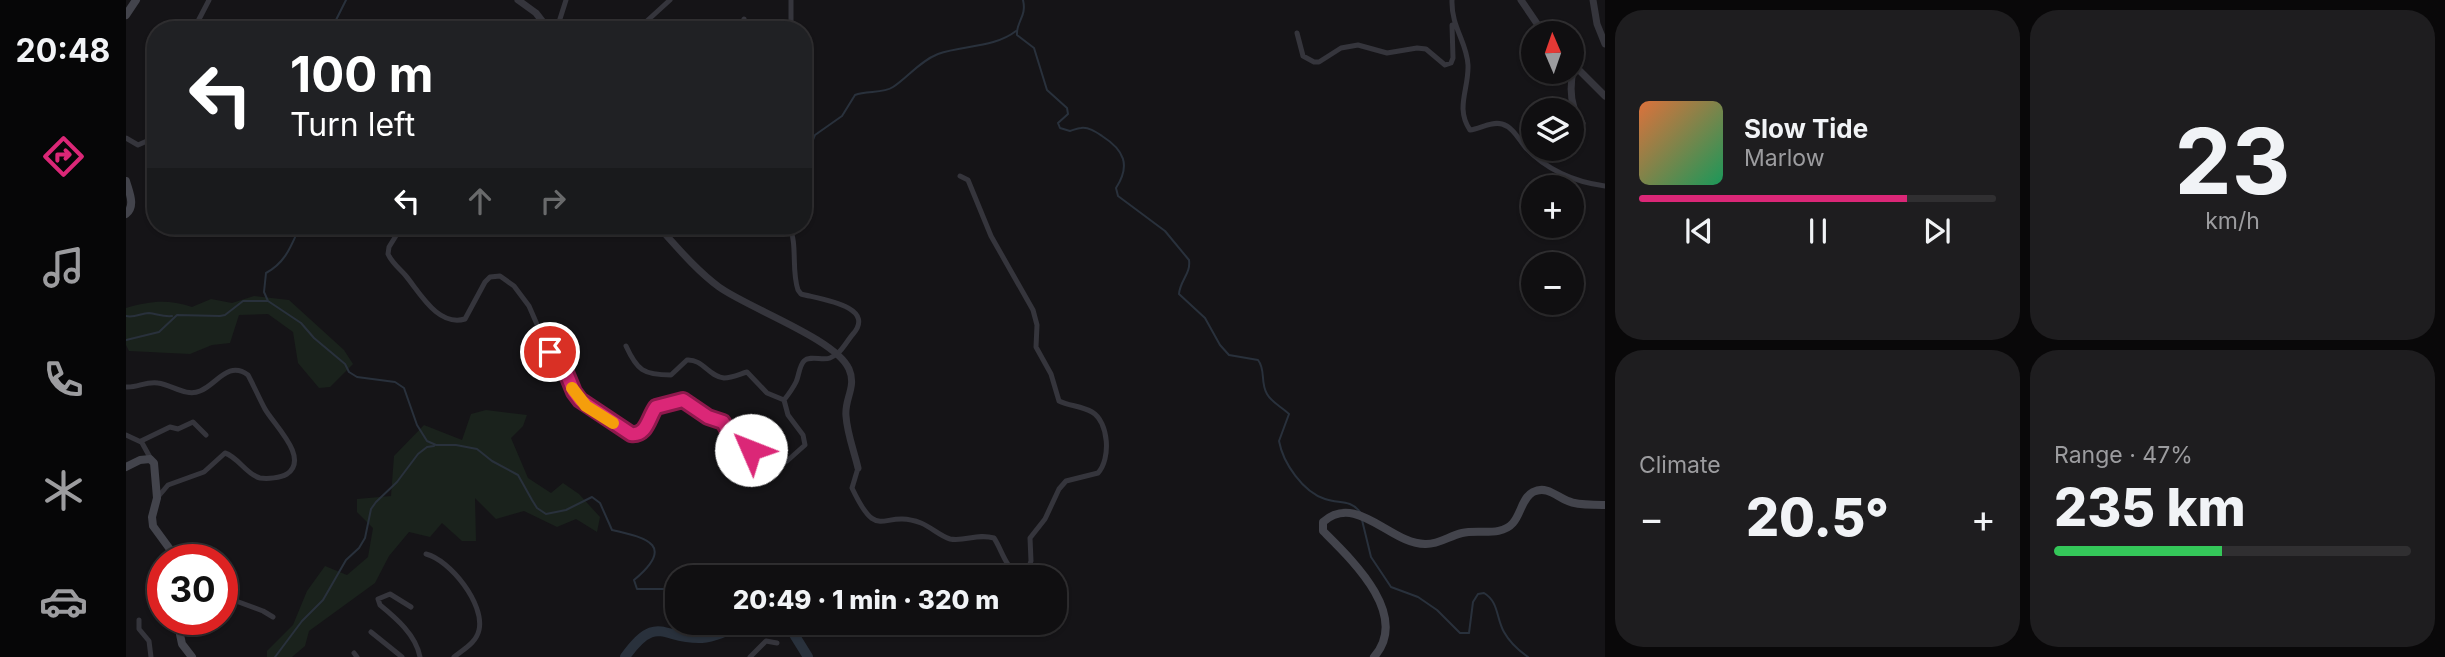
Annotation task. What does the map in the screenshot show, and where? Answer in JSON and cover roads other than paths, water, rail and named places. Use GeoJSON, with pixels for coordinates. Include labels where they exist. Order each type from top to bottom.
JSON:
{"type":"FeatureCollection","features":[{"type":"Feature","properties":{"kind":"main road"},"geometry":{"type":"LineString","coordinates":[[126,15],[136,0]]}},
{"type":"Feature","properties":{"kind":"main road"},"geometry":{"type":"LineString","coordinates":[[126,181],[132,205],[126,214]]}},
{"type":"Feature","properties":{"kind":"main road"},"geometry":{"type":"LineString","coordinates":[[126,467],[140,460],[152,461],[157,498],[152,517],[153,526],[166,544]]}},
{"type":"Feature","properties":{"kind":"main road"},"geometry":{"type":"LineString","coordinates":[[1374,657],[1386,632],[1382,607],[1354,563],[1323,531],[1323,522],[1330,516],[1346,512],[1361,515],[1406,539],[1424,544],[1438,543],[1474,531],[1504,530],[1512,525],[1525,500],[1533,492],[1542,490],[1554,492],[1569,502],[1605,505]]}},
{"type":"Feature","properties":{"kind":"main road"},"geometry":{"type":"LineString","coordinates":[[180,635],[182,645],[192,657]]}},
{"type":"Feature","properties":{"kind":"street"},"geometry":{"type":"LineString","coordinates":[[198,21],[209,0]]}},
{"type":"Feature","properties":{"kind":"street"},"geometry":{"type":"LineString","coordinates":[[518,0],[542,21]]}},
{"type":"Feature","properties":{"kind":"street"},"geometry":{"type":"LineString","coordinates":[[559,21],[566,0]]}},
{"type":"Feature","properties":{"kind":"street"},"geometry":{"type":"LineString","coordinates":[[648,21],[670,0]]}},
{"type":"Feature","properties":{"kind":"street"},"geometry":{"type":"LineString","coordinates":[[791,0],[791,21]]}},
{"type":"Feature","properties":{"kind":"street"},"geometry":{"type":"LineString","coordinates":[[1297,33],[1303,56],[1314,62],[1325,61],[1341,48],[1358,45],[1387,53],[1426,49],[1446,65],[1451,63],[1453,58],[1452,0]]}},
{"type":"Feature","properties":{"kind":"street"},"geometry":{"type":"LineString","coordinates":[[1521,0],[1535,21]]}},
{"type":"Feature","properties":{"kind":"street"},"geometry":{"type":"LineString","coordinates":[[1593,0],[1597,24],[1605,44]]}},
{"type":"Feature","properties":{"kind":"street"},"geometry":{"type":"LineString","coordinates":[[1452,20],[1468,64],[1461,103],[1462,114],[1470,130],[1502,124],[1512,130],[1525,147],[1547,166],[1568,176],[1605,186]]}},
{"type":"Feature","properties":{"kind":"street"},"geometry":{"type":"LineString","coordinates":[[1584,74],[1605,96]]}},
{"type":"Feature","properties":{"kind":"street"},"geometry":{"type":"LineString","coordinates":[[126,138],[138,145],[147,143]]}},
{"type":"Feature","properties":{"kind":"street"},"geometry":{"type":"LineString","coordinates":[[666,235],[690,261],[720,287],[837,354],[847,365],[854,382],[846,414],[858,468],[852,488],[867,517],[875,521],[915,522],[949,538],[979,535],[994,538],[1005,561],[1012,571],[1019,575],[1027,572],[1030,567],[1030,538],[1045,519],[1059,489],[1066,481],[1098,473],[1105,462],[1106,445],[1102,423],[1092,412],[1059,401],[1051,374],[1036,347],[1037,325],[1033,310],[991,236],[968,180],[960,176]]}},
{"type":"Feature","properties":{"kind":"street"},"geometry":{"type":"LineString","coordinates":[[396,235],[388,254],[430,307],[451,320],[461,321],[468,317],[490,277],[500,276],[507,280],[529,306],[550,352],[565,370],[576,396],[593,411],[631,434],[638,435],[644,430],[656,407],[683,400],[708,417],[723,422],[738,444],[772,463],[781,464],[799,453],[806,443],[788,415],[784,400],[796,382],[804,360],[826,359],[837,354],[858,328],[858,315],[847,307],[801,295],[793,254],[793,235]]}},
{"type":"Feature","properties":{"kind":"street"},"geometry":{"type":"LineString","coordinates":[[626,346],[635,365],[641,370],[671,375],[684,362],[694,360],[720,377],[747,372],[767,393],[784,400]]}},
{"type":"Feature","properties":{"kind":"street"},"geometry":{"type":"LineString","coordinates":[[126,387],[155,383],[193,393],[203,390],[224,373],[243,372],[248,375],[263,406],[293,452],[295,464],[292,469],[275,478],[257,477],[225,453],[204,472],[168,485],[157,498]]}},
{"type":"Feature","properties":{"kind":"street"},"geometry":{"type":"LineString","coordinates":[[141,442],[170,428],[178,429],[193,422],[206,435]]}},
{"type":"Feature","properties":{"kind":"street"},"geometry":{"type":"LineString","coordinates":[[126,435],[141,442],[152,461]]}},
{"type":"Feature","properties":{"kind":"street"},"geometry":{"type":"LineString","coordinates":[[426,554],[452,570],[477,610],[480,625],[476,638],[453,657]]}},
{"type":"Feature","properties":{"kind":"street"},"geometry":{"type":"LineString","coordinates":[[411,607],[390,594],[379,599],[380,604],[416,643],[420,657]]}},
{"type":"Feature","properties":{"kind":"street"},"geometry":{"type":"LineString","coordinates":[[238,602],[273,617]]}},
{"type":"Feature","properties":{"kind":"street"},"geometry":{"type":"LineString","coordinates":[[139,620],[139,629],[149,641],[151,657]]}},
{"type":"Feature","properties":{"kind":"street"},"geometry":{"type":"LineString","coordinates":[[371,632],[402,657]]}},
{"type":"Feature","properties":{"kind":"street"},"geometry":{"type":"LineString","coordinates":[[750,657],[766,641],[777,643]]}},
{"type":"Feature","properties":{"kind":"waterway"},"geometry":{"type":"LineString","coordinates":[[336,21],[346,0]]}},
{"type":"Feature","properties":{"kind":"waterway"},"geometry":{"type":"LineString","coordinates":[[1023,0],[1024,11],[1017,35],[1034,48],[1047,90],[1067,108],[1068,114],[1058,123],[1060,128],[1070,131],[1090,129],[1116,147],[1124,165],[1116,188],[1118,196],[1165,231],[1189,260],[1179,294],[1205,318],[1220,345],[1229,355],[1258,360],[1267,394],[1289,414],[1279,441],[1295,476],[1317,495],[1348,503],[1360,512]]}},
{"type":"Feature","properties":{"kind":"waterway"},"geometry":{"type":"LineString","coordinates":[[812,142],[815,135],[842,116],[855,95],[889,89],[938,54],[998,41],[1016,31]]}},
{"type":"Feature","properties":{"kind":"waterway"},"geometry":{"type":"LineString","coordinates":[[296,235],[283,259],[266,273],[264,292],[268,301],[301,323],[314,338],[345,364],[349,372],[357,377],[395,382],[404,388],[417,425],[427,441],[436,445],[477,449],[492,461],[518,475],[537,508],[546,514],[566,510],[592,497],[600,503],[612,530],[646,540],[655,551],[653,559],[634,580],[637,589],[665,589]]}},
{"type":"Feature","properties":{"kind":"waterway"},"geometry":{"type":"LineString","coordinates":[[126,340],[159,332],[177,315],[220,316],[243,301],[268,301]]}},
{"type":"Feature","properties":{"kind":"waterway"},"geometry":{"type":"LineString","coordinates":[[126,316],[149,313],[172,316]]}},
{"type":"Feature","properties":{"kind":"waterway"},"geometry":{"type":"LineString","coordinates":[[275,657],[302,621],[323,600],[346,560],[359,548],[365,538],[371,509],[376,502],[397,482],[418,454],[427,447],[434,446]]}},
{"type":"Feature","properties":{"kind":"waterway"},"geometry":{"type":"LineString","coordinates":[[1362,520],[1371,557],[1391,587],[1418,597],[1437,610],[1460,633],[1469,633],[1473,602],[1478,594],[1484,593],[1495,606],[1506,636],[1528,657]]}},
{"type":"Feature","properties":{"kind":"waterway"},"geometry":{"type":"LineString","coordinates":[[625,657],[645,635],[665,632]]}},
{"type":"Feature","properties":{"kind":"waterway"},"geometry":{"type":"LineString","coordinates":[[677,635],[689,638],[714,635]]}},
{"type":"Feature","properties":{"kind":"waterway"},"geometry":{"type":"LineString","coordinates":[[794,635],[808,657]]}}]}
